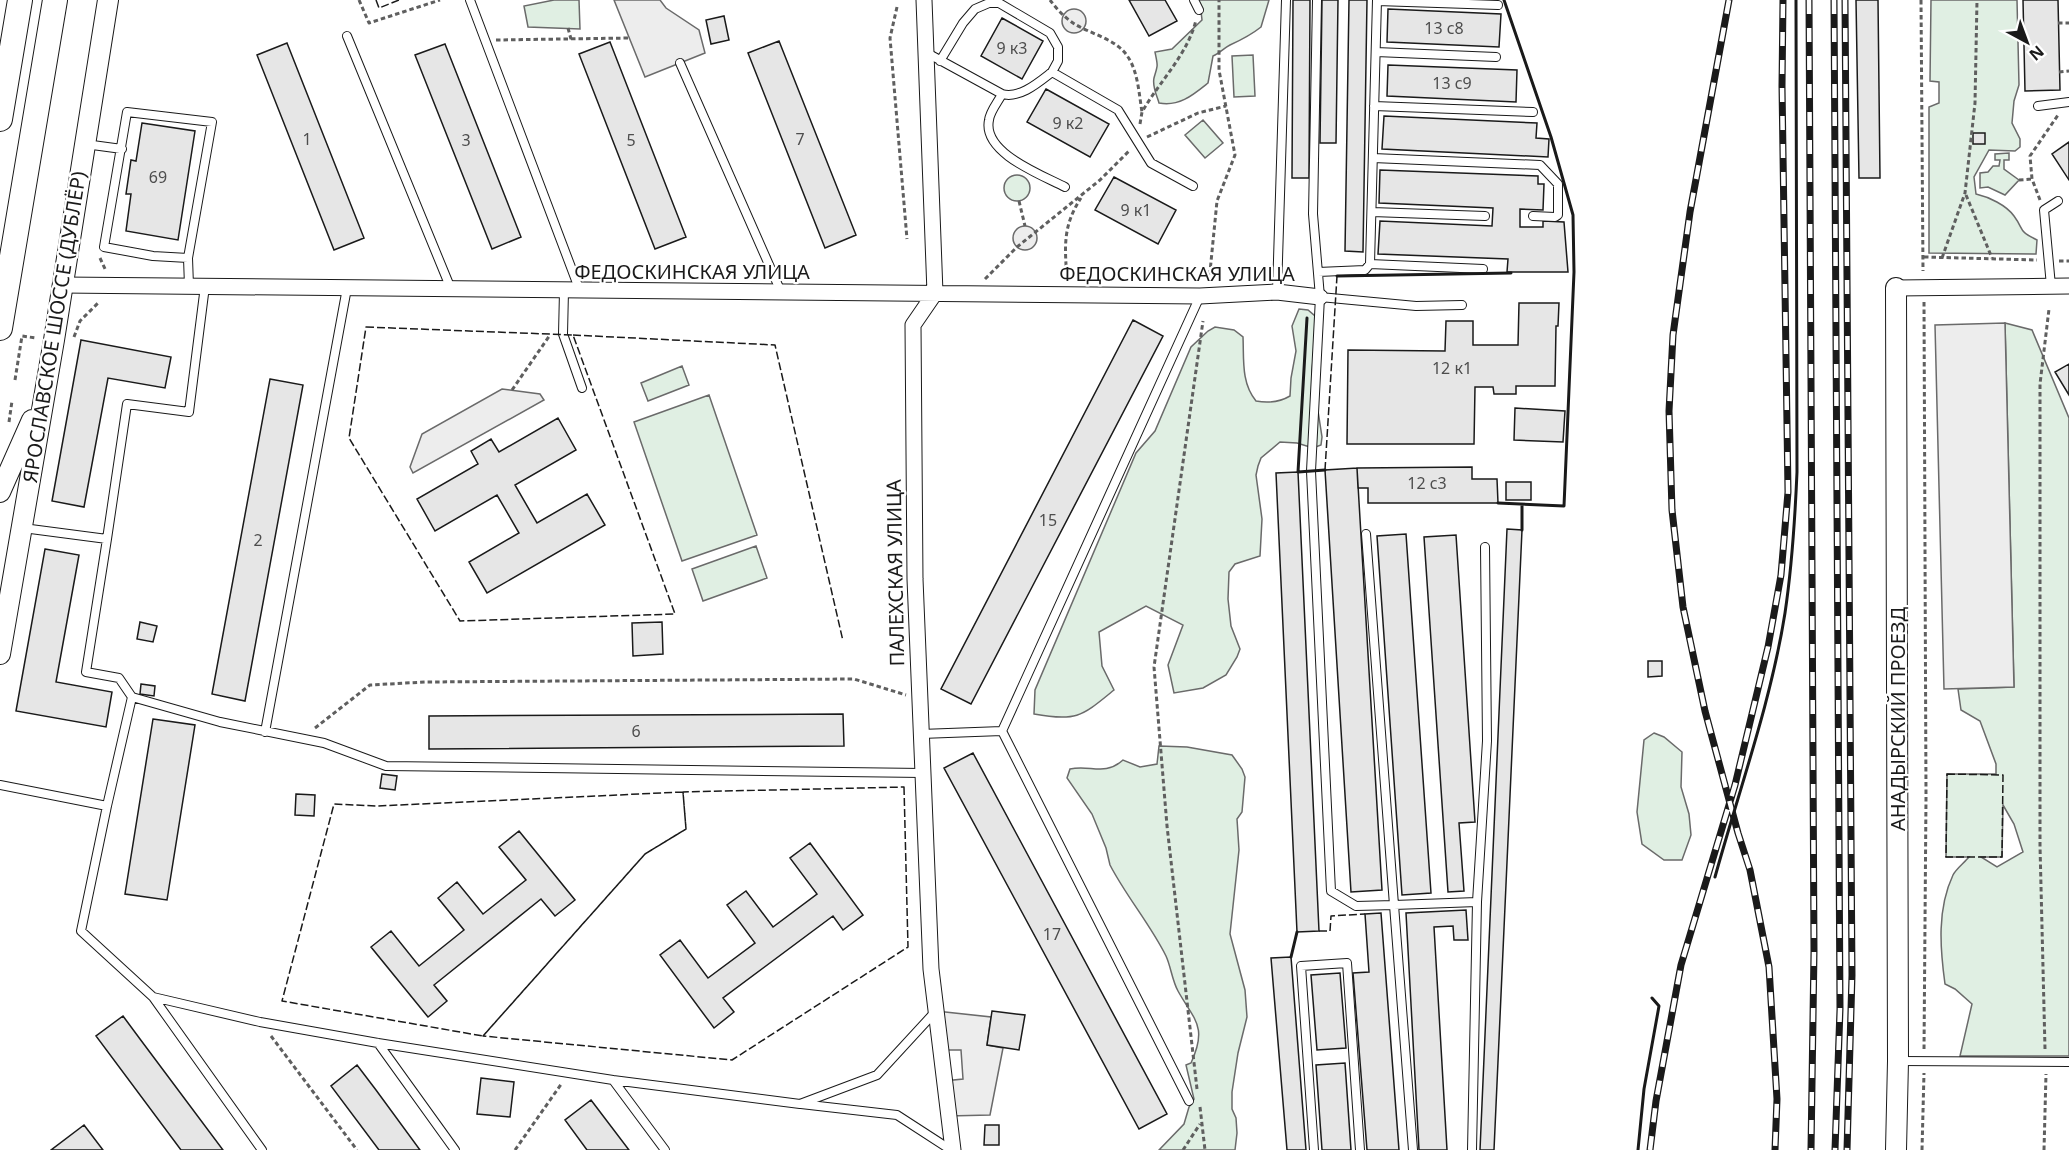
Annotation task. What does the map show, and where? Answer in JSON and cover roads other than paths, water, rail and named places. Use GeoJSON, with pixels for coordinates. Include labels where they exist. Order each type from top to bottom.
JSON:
{"type":"FeatureCollection","features":[{"type":"Feature","properties":{"kind":"main road"},"geometry":{"type":"LineString","coordinates":[[0,119],[20,0]]}},
{"type":"Feature","properties":{"kind":"main road"},"geometry":{"type":"LineString","coordinates":[[0,328],[55,0]]}},
{"type":"Feature","properties":{"kind":"street","name":"ЯРОСЛАВСКОЕ ШОССЕ (ДУБЛЁР)"},"geometry":{"type":"LineString","coordinates":[[0,654],[63,285],[108,0]]}},
{"type":"Feature","properties":{"kind":"street"},"geometry":{"type":"LineString","coordinates":[[924,0],[935,293]]}},
{"type":"Feature","properties":{"kind":"street","name":"ФЕДОСКИНСКАЯ УЛИЦА"},"geometry":{"type":"LineString","coordinates":[[63,285],[1203,295],[1277,292],[1320,297]]}},
{"type":"Feature","properties":{"kind":"street"},"geometry":{"type":"LineString","coordinates":[[1896,288],[2069,286]]}},
{"type":"Feature","properties":{"kind":"street","name":"АНАДЫРСКИЙ ПРОЕЗД"},"geometry":{"type":"LineString","coordinates":[[1896,288],[1898,1061],[1896,1150]]}},
{"type":"Feature","properties":{"kind":"street","name":"ПАЛЕХСКАЯ УЛИЦА"},"geometry":{"type":"LineString","coordinates":[[935,293],[913,325],[915,579],[931,969],[952,1150]]}},
{"type":"Feature","properties":{"kind":"street"},"geometry":{"type":"LineString","coordinates":[[0,492],[43,395]]}},
{"type":"Feature","properties":{"kind":"lane"},"geometry":{"type":"LineString","coordinates":[[470,0],[580,291]]}},
{"type":"Feature","properties":{"kind":"lane"},"geometry":{"type":"LineString","coordinates":[[1194,0],[1199,10]]}},
{"type":"Feature","properties":{"kind":"lane"},"geometry":{"type":"LineString","coordinates":[[1277,292],[1286,0]]}},
{"type":"Feature","properties":{"kind":"lane"},"geometry":{"type":"LineString","coordinates":[[1317,0],[1313,214],[1320,297],[1311,471],[1331,891],[1356,906],[1477,902]]}},
{"type":"Feature","properties":{"kind":"lane"},"geometry":{"type":"LineString","coordinates":[[1318,272],[1365,270],[1370,264],[1377,1],[1498,6]]}},
{"type":"Feature","properties":{"kind":"lane"},"geometry":{"type":"LineString","coordinates":[[927,53],[940,61],[1002,94],[1009,96],[1022,92],[1052,72],[1058,61],[1058,47],[1050,33],[999,3],[989,3],[975,9],[963,22],[940,61]]}},
{"type":"Feature","properties":{"kind":"lane"},"geometry":{"type":"LineString","coordinates":[[347,36],[451,289]]}},
{"type":"Feature","properties":{"kind":"lane"},"geometry":{"type":"LineString","coordinates":[[1376,52],[1496,57]]}},
{"type":"Feature","properties":{"kind":"lane"},"geometry":{"type":"LineString","coordinates":[[680,63],[781,292]]}},
{"type":"Feature","properties":{"kind":"lane"},"geometry":{"type":"LineString","coordinates":[[1052,72],[1118,110],[1151,164],[1193,186]]}},
{"type":"Feature","properties":{"kind":"lane"},"geometry":{"type":"LineString","coordinates":[[1002,94],[989,119],[989,130],[993,142],[1003,154],[1065,187]]}},
{"type":"Feature","properties":{"kind":"lane"},"geometry":{"type":"LineString","coordinates":[[2037,106],[2068,102]]}},
{"type":"Feature","properties":{"kind":"lane"},"geometry":{"type":"LineString","coordinates":[[1374,106],[1533,112]]}},
{"type":"Feature","properties":{"kind":"lane"},"geometry":{"type":"LineString","coordinates":[[188,258],[153,256],[104,247],[127,112],[212,122],[188,258],[189,286]]}},
{"type":"Feature","properties":{"kind":"lane"},"geometry":{"type":"LineString","coordinates":[[84,144],[122,149]]}},
{"type":"Feature","properties":{"kind":"lane"},"geometry":{"type":"LineString","coordinates":[[1373,158],[1540,165],[1558,184],[1558,215],[1555,217],[1533,216]]}},
{"type":"Feature","properties":{"kind":"lane"},"geometry":{"type":"LineString","coordinates":[[2051,286],[2044,210],[2058,201]]}},
{"type":"Feature","properties":{"kind":"lane"},"geometry":{"type":"LineString","coordinates":[[1372,212],[1485,216]]}},
{"type":"Feature","properties":{"kind":"lane"},"geometry":{"type":"LineString","coordinates":[[1370,264],[1483,269]]}},
{"type":"Feature","properties":{"kind":"lane"},"geometry":{"type":"LineString","coordinates":[[205,286],[189,412],[127,404],[86,672],[118,678],[132,697],[265,732],[324,743],[386,766],[923,773]]}},
{"type":"Feature","properties":{"kind":"lane"},"geometry":{"type":"LineString","coordinates":[[265,732],[347,288]]}},
{"type":"Feature","properties":{"kind":"lane"},"geometry":{"type":"LineString","coordinates":[[564,291],[563,334],[582,388]]}},
{"type":"Feature","properties":{"kind":"lane"},"geometry":{"type":"LineString","coordinates":[[1002,731],[1203,295]]}},
{"type":"Feature","properties":{"kind":"lane"},"geometry":{"type":"LineString","coordinates":[[1320,297],[1416,306],[1461,305]]}},
{"type":"Feature","properties":{"kind":"lane"},"geometry":{"type":"LineString","coordinates":[[21,528],[107,539]]}},
{"type":"Feature","properties":{"kind":"lane"},"geometry":{"type":"LineString","coordinates":[[1366,534],[1413,1150]]}},
{"type":"Feature","properties":{"kind":"lane"},"geometry":{"type":"LineString","coordinates":[[1472,1150],[1477,902],[1486,741],[1485,547]]}},
{"type":"Feature","properties":{"kind":"lane"},"geometry":{"type":"LineString","coordinates":[[132,697],[81,932],[153,997],[261,1150]]}},
{"type":"Feature","properties":{"kind":"lane"},"geometry":{"type":"LineString","coordinates":[[921,734],[1002,731]]}},
{"type":"Feature","properties":{"kind":"lane"},"geometry":{"type":"LineString","coordinates":[[1002,731],[1189,1101]]}},
{"type":"Feature","properties":{"kind":"lane"},"geometry":{"type":"LineString","coordinates":[[0,785],[107,806]]}},
{"type":"Feature","properties":{"kind":"lane"},"geometry":{"type":"LineString","coordinates":[[1314,1150],[1301,966],[1347,963],[1360,1150]]}},
{"type":"Feature","properties":{"kind":"lane"},"geometry":{"type":"LineString","coordinates":[[153,997],[260,1022],[378,1043],[613,1080],[897,1115],[952,1150]]}},
{"type":"Feature","properties":{"kind":"lane"},"geometry":{"type":"LineString","coordinates":[[800,1104],[877,1075],[936,1011]]}},
{"type":"Feature","properties":{"kind":"lane"},"geometry":{"type":"LineString","coordinates":[[378,1043],[455,1150]]}},
{"type":"Feature","properties":{"kind":"lane"},"geometry":{"type":"LineString","coordinates":[[1898,1061],[2069,1062]]}},
{"type":"Feature","properties":{"kind":"lane"},"geometry":{"type":"LineString","coordinates":[[613,1080],[665,1150]]}},
{"type":"Feature","properties":{"kind":"railway"},"geometry":{"type":"LineString","coordinates":[[1729,0],[1690,212],[1673,335],[1669,411],[1672,510],[1683,607],[1705,711],[1750,870],[1769,967],[1777,1099],[1775,1150]]}},
{"type":"Feature","properties":{"kind":"railway"},"geometry":{"type":"LineString","coordinates":[[1650,1150],[1656,1101],[1681,965],[1735,785],[1768,647],[1781,575],[1788,492],[1782,86],[1783,0]]}},
{"type":"Feature","properties":{"kind":"railway"},"geometry":{"type":"LineString","coordinates":[[1809,0],[1814,951],[1811,1150]]}},
{"type":"Feature","properties":{"kind":"railway"},"geometry":{"type":"LineString","coordinates":[[1834,0],[1840,1009],[1835,1150]]}},
{"type":"Feature","properties":{"kind":"railway"},"geometry":{"type":"LineString","coordinates":[[1845,0],[1852,975],[1847,1150]]}}]}
